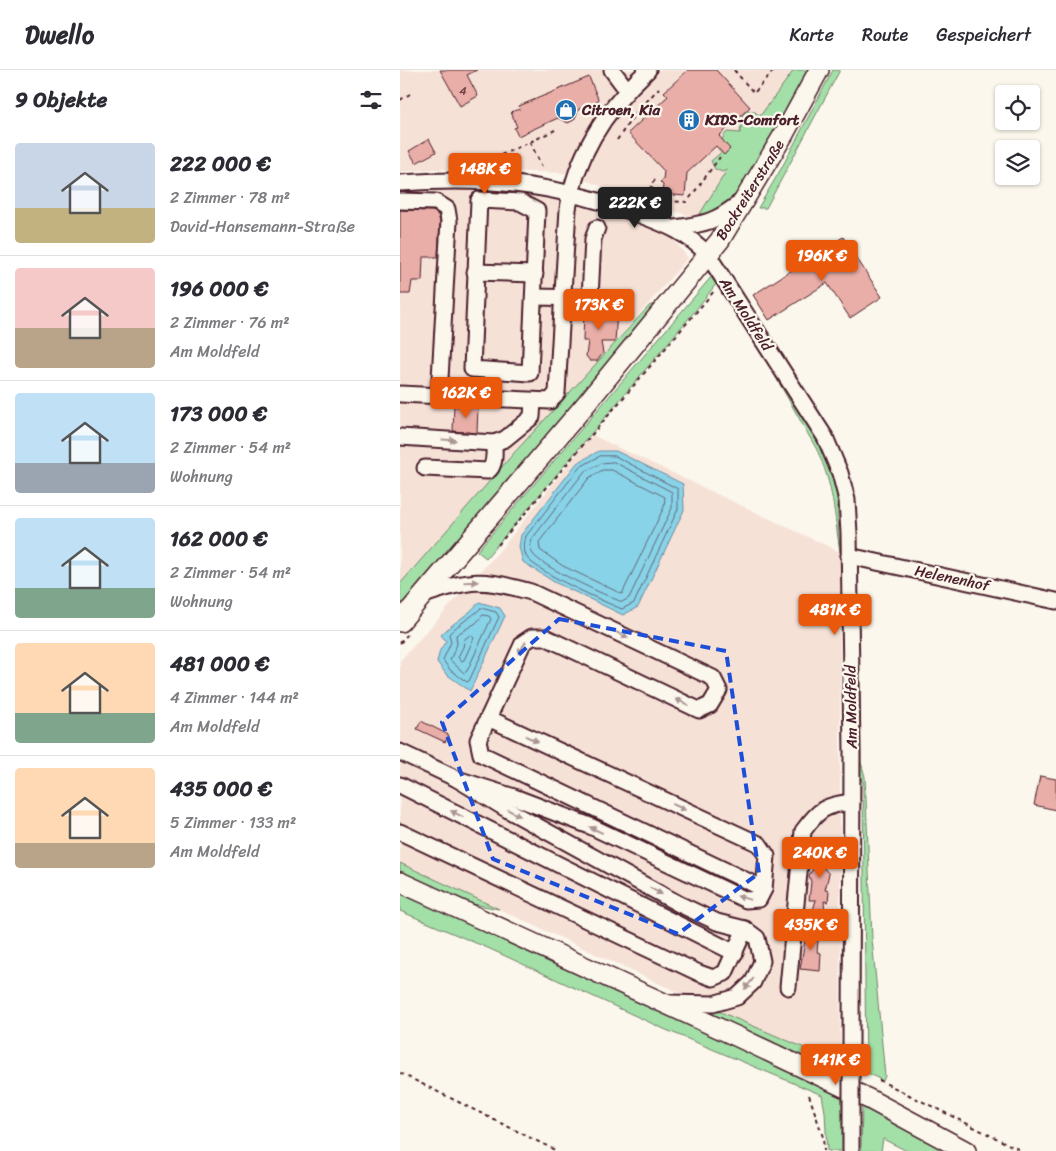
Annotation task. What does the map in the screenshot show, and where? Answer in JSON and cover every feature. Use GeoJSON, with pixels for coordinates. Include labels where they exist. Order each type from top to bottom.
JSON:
{"type":"FeatureCollection","features":[{"type":"Feature","properties":{"kind":"main road","name":"Bockreiterstraße"},"geometry":{"type":"LineString","coordinates":[[400,622],[586,404],[708,256],[748,196],[819,70]]}},
{"type":"Feature","properties":{"kind":"main road"},"geometry":{"type":"LineString","coordinates":[[400,882],[869,1099],[966,1151]]}},
{"type":"Feature","properties":{"kind":"street"},"geometry":{"type":"LineString","coordinates":[[612,70],[627,90]]}},
{"type":"Feature","properties":{"kind":"street"},"geometry":{"type":"LineString","coordinates":[[400,394],[550,401],[558,392],[570,192],[597,129],[627,90],[648,70]]}},
{"type":"Feature","properties":{"kind":"street"},"geometry":{"type":"LineString","coordinates":[[400,183],[490,180],[570,192],[676,228],[707,224],[718,219],[748,196]]}},
{"type":"Feature","properties":{"kind":"street"},"geometry":{"type":"LineString","coordinates":[[479,200],[520,202],[538,211],[530,373],[472,369],[476,272],[479,200]]}},
{"type":"Feature","properties":{"kind":"street"},"geometry":{"type":"LineString","coordinates":[[400,201],[436,202],[446,209],[449,221],[439,396]]}},
{"type":"Feature","properties":{"kind":"street"},"geometry":{"type":"LineString","coordinates":[[534,297],[590,298],[593,239],[597,228]]}},
{"type":"Feature","properties":{"kind":"street","name":"Am Moldfeld"},"geometry":{"type":"LineString","coordinates":[[676,228],[691,239],[708,256],[790,380],[834,456],[846,500],[849,556],[852,802],[851,1151]]}},
{"type":"Feature","properties":{"kind":"street"},"geometry":{"type":"LineString","coordinates":[[476,272],[535,274]]}},
{"type":"Feature","properties":{"kind":"street"},"geometry":{"type":"LineString","coordinates":[[425,468],[488,471],[492,468],[500,441],[532,417],[526,401]]}},
{"type":"Feature","properties":{"kind":"street"},"geometry":{"type":"LineString","coordinates":[[400,437],[500,441]]}},
{"type":"Feature","properties":{"kind":"street","name":"Helenenhof"},"geometry":{"type":"LineString","coordinates":[[849,556],[1056,600]]}},
{"type":"Feature","properties":{"kind":"street"},"geometry":{"type":"LineString","coordinates":[[424,595],[467,581],[503,584],[531,592],[713,678],[719,690],[710,705],[699,710],[545,637],[532,637],[523,643],[478,740],[481,754],[764,889]]}},
{"type":"Feature","properties":{"kind":"street"},"geometry":{"type":"LineString","coordinates":[[457,779],[514,797],[590,826],[746,900],[759,899],[764,889],[767,856],[759,844],[488,718]]}},
{"type":"Feature","properties":{"kind":"street"},"geometry":{"type":"LineString","coordinates":[[400,752],[457,779],[508,810],[679,904],[717,922],[745,929],[757,938],[762,961],[753,982],[737,997],[713,1004],[683,1005],[661,1002]]}},
{"type":"Feature","properties":{"kind":"street"},"geometry":{"type":"LineString","coordinates":[[400,785],[735,953]]}},
{"type":"Feature","properties":{"kind":"street"},"geometry":{"type":"LineString","coordinates":[[788,987],[803,831],[815,814],[826,807],[852,802]]}},
{"type":"Feature","properties":{"kind":"street"},"geometry":{"type":"LineString","coordinates":[[400,832],[713,978],[725,973],[745,929]]}},
{"type":"Feature","properties":{"kind":"path"},"geometry":{"type":"LineString","coordinates":[[734,70],[754,93],[774,70]]}},
{"type":"Feature","properties":{"kind":"path"},"geometry":{"type":"LineString","coordinates":[[617,140],[634,115],[659,88]]}},
{"type":"Feature","properties":{"kind":"path"},"geometry":{"type":"LineString","coordinates":[[400,100],[410,94]]}},
{"type":"Feature","properties":{"kind":"path"},"geometry":{"type":"LineString","coordinates":[[501,155],[555,130]]}},
{"type":"Feature","properties":{"kind":"path"},"geometry":{"type":"LineString","coordinates":[[530,142],[542,167]]}},
{"type":"Feature","properties":{"kind":"path"},"geometry":{"type":"LineString","coordinates":[[655,180],[650,186],[664,200],[687,202],[720,156]]}},
{"type":"Feature","properties":{"kind":"path"},"geometry":{"type":"LineString","coordinates":[[498,545],[724,279]]}},
{"type":"Feature","properties":{"kind":"path"},"geometry":{"type":"LineString","coordinates":[[400,1073],[557,1151]]}},
{"type":"Feature","properties":{"kind":"path"},"geometry":{"type":"LineString","coordinates":[[879,1080],[1022,1151]]}},
{"type":"Feature","properties":{"kind":"path"},"geometry":{"type":"LineString","coordinates":[[809,1096],[823,1137],[824,1151]]}},
{"type":"Feature","properties":{"kind":"highlighted area"},"geometry":{"type":"Polygon","coordinates":[[[559,619],[726,651],[759,873],[678,934],[493,859],[442,722],[559,619]]]}},
{"type":"Feature","properties":{"kind":"shaded area"},"geometry":{"type":"Polygon","coordinates":[[[400,70],[794,70],[697,218],[659,207],[565,173],[435,169],[400,172],[400,70]]]}},
{"type":"Feature","properties":{"kind":"shaded area"},"geometry":{"type":"Polygon","coordinates":[[[471,186],[519,190],[552,197],[643,225],[671,236],[688,258],[571,393],[514,453],[400,584],[400,188],[471,186]]]}},
{"type":"Feature","properties":{"kind":"shaded area"},"geometry":{"type":"Polygon","coordinates":[[[592,435],[840,552],[840,1063],[718,1011],[400,863],[400,661],[501,549],[592,435]]]}},
{"type":"Feature","properties":{"kind":"green space"},"geometry":{"type":"Polygon","coordinates":[[[794,70],[813,70],[740,193],[708,220],[698,217],[727,170],[722,172],[715,169],[711,161],[724,150],[722,142],[724,136],[727,132],[740,133],[743,115],[746,111],[755,112],[760,116],[794,70]]]}},
{"type":"Feature","properties":{"kind":"green space"},"geometry":{"type":"Polygon","coordinates":[[[833,70],[840,70],[766,208],[758,208],[781,169],[833,70]]]}},
{"type":"Feature","properties":{"kind":"green space"},"geometry":{"type":"Polygon","coordinates":[[[712,276],[716,280],[716,284],[695,311],[486,558],[477,551],[712,276]]]}},
{"type":"Feature","properties":{"kind":"green space"},"geometry":{"type":"Polygon","coordinates":[[[721,293],[733,297],[760,337],[822,447],[836,484],[840,552],[835,512],[823,463],[739,312],[721,293]]]}},
{"type":"Feature","properties":{"kind":"green space"},"geometry":{"type":"Polygon","coordinates":[[[650,305],[653,306],[653,312],[400,606],[400,584],[514,453],[650,305]]]}},
{"type":"Feature","properties":{"kind":"green space"},"geometry":{"type":"Polygon","coordinates":[[[858,565],[861,762],[865,777],[872,939],[885,1076],[883,1081],[866,1072],[863,782],[857,773],[854,568],[858,565]]]}},
{"type":"Feature","properties":{"kind":"green space"},"geometry":{"type":"Polygon","coordinates":[[[400,863],[499,909],[468,903],[400,874],[400,863]]]}},
{"type":"Feature","properties":{"kind":"green space"},"geometry":{"type":"Polygon","coordinates":[[[400,890],[842,1095],[843,1151],[827,1151],[822,1095],[664,1029],[490,949],[400,911],[400,890]]]}},
{"type":"Feature","properties":{"kind":"green space"},"geometry":{"type":"Polygon","coordinates":[[[718,1011],[840,1063],[837,1078],[701,1014],[718,1011]]]}},
{"type":"Feature","properties":{"kind":"green space"},"geometry":{"type":"Polygon","coordinates":[[[862,1105],[949,1151],[907,1151],[883,1139],[881,1151],[861,1151],[862,1105]]]}},
{"type":"Feature","properties":{"kind":"water"},"geometry":{"type":"Polygon","coordinates":[[[599,451],[616,451],[683,484],[684,510],[638,607],[623,615],[554,582],[523,562],[519,547],[521,535],[577,463],[599,451]]]}},
{"type":"Feature","properties":{"kind":"water"},"geometry":{"type":"Polygon","coordinates":[[[479,602],[500,608],[505,616],[470,691],[446,674],[437,662],[440,650],[446,641],[441,635],[479,602]]]}},
{"type":"Feature","properties":{"kind":"building"},"geometry":{"type":"Polygon","coordinates":[[[440,70],[477,70],[467,75],[478,96],[460,106],[440,70]]]}},
{"type":"Feature","properties":{"kind":"building","name":"KIDS-Comfort"},"geometry":{"type":"Polygon","coordinates":[[[688,70],[716,70],[750,107],[719,136],[730,149],[724,155],[716,146],[687,173],[685,196],[662,194],[663,185],[660,182],[663,180],[664,171],[628,133],[668,96],[664,92],[688,70]]]}},
{"type":"Feature","properties":{"kind":"building"},"geometry":{"type":"Polygon","coordinates":[[[589,77],[599,101],[579,109],[574,120],[568,123],[558,118],[518,136],[514,128],[517,127],[511,112],[520,109],[519,106],[589,77]]]}},
{"type":"Feature","properties":{"kind":"building"},"geometry":{"type":"Polygon","coordinates":[[[429,139],[436,152],[416,163],[409,151],[429,139]]]}},
{"type":"Feature","properties":{"kind":"building"},"geometry":{"type":"Polygon","coordinates":[[[400,210],[433,211],[438,215],[440,222],[438,257],[423,257],[422,281],[412,281],[410,294],[400,294],[400,210]]]}},
{"type":"Feature","properties":{"kind":"building"},"geometry":{"type":"Polygon","coordinates":[[[843,237],[882,297],[850,318],[827,283],[769,320],[753,295],[843,237]]]}},
{"type":"Feature","properties":{"kind":"building"},"geometry":{"type":"Polygon","coordinates":[[[584,310],[617,311],[615,342],[601,342],[603,353],[597,361],[590,361],[586,356],[588,341],[583,341],[584,310]]]}},
{"type":"Feature","properties":{"kind":"building"},"geometry":{"type":"Polygon","coordinates":[[[454,406],[478,407],[477,433],[453,431],[454,406]]]}},
{"type":"Feature","properties":{"kind":"building"},"geometry":{"type":"Polygon","coordinates":[[[421,721],[449,735],[445,742],[417,729],[421,721]]]}},
{"type":"Feature","properties":{"kind":"building"},"geometry":{"type":"Polygon","coordinates":[[[1040,776],[1056,779],[1056,810],[1034,805],[1040,776]]]}},
{"type":"Feature","properties":{"kind":"building"},"geometry":{"type":"Polygon","coordinates":[[[818,842],[826,843],[831,849],[830,857],[822,866],[829,874],[825,890],[829,891],[828,902],[824,901],[825,914],[814,919],[813,910],[816,900],[809,900],[811,882],[809,875],[818,862],[813,858],[811,851],[818,842]]]}},
{"type":"Feature","properties":{"kind":"building"},"geometry":{"type":"Polygon","coordinates":[[[803,928],[819,930],[817,952],[821,953],[820,971],[800,969],[806,935],[803,928]]]}},
{"type":"Feature","properties":{"kind":"place","name":"Citroen, Kia"},"geometry":{"type":"Point","coordinates":[566,110]}},
{"type":"Feature","properties":{"kind":"place","name":"KIDS-Comfort"},"geometry":{"type":"Point","coordinates":[689,120]}}]}
